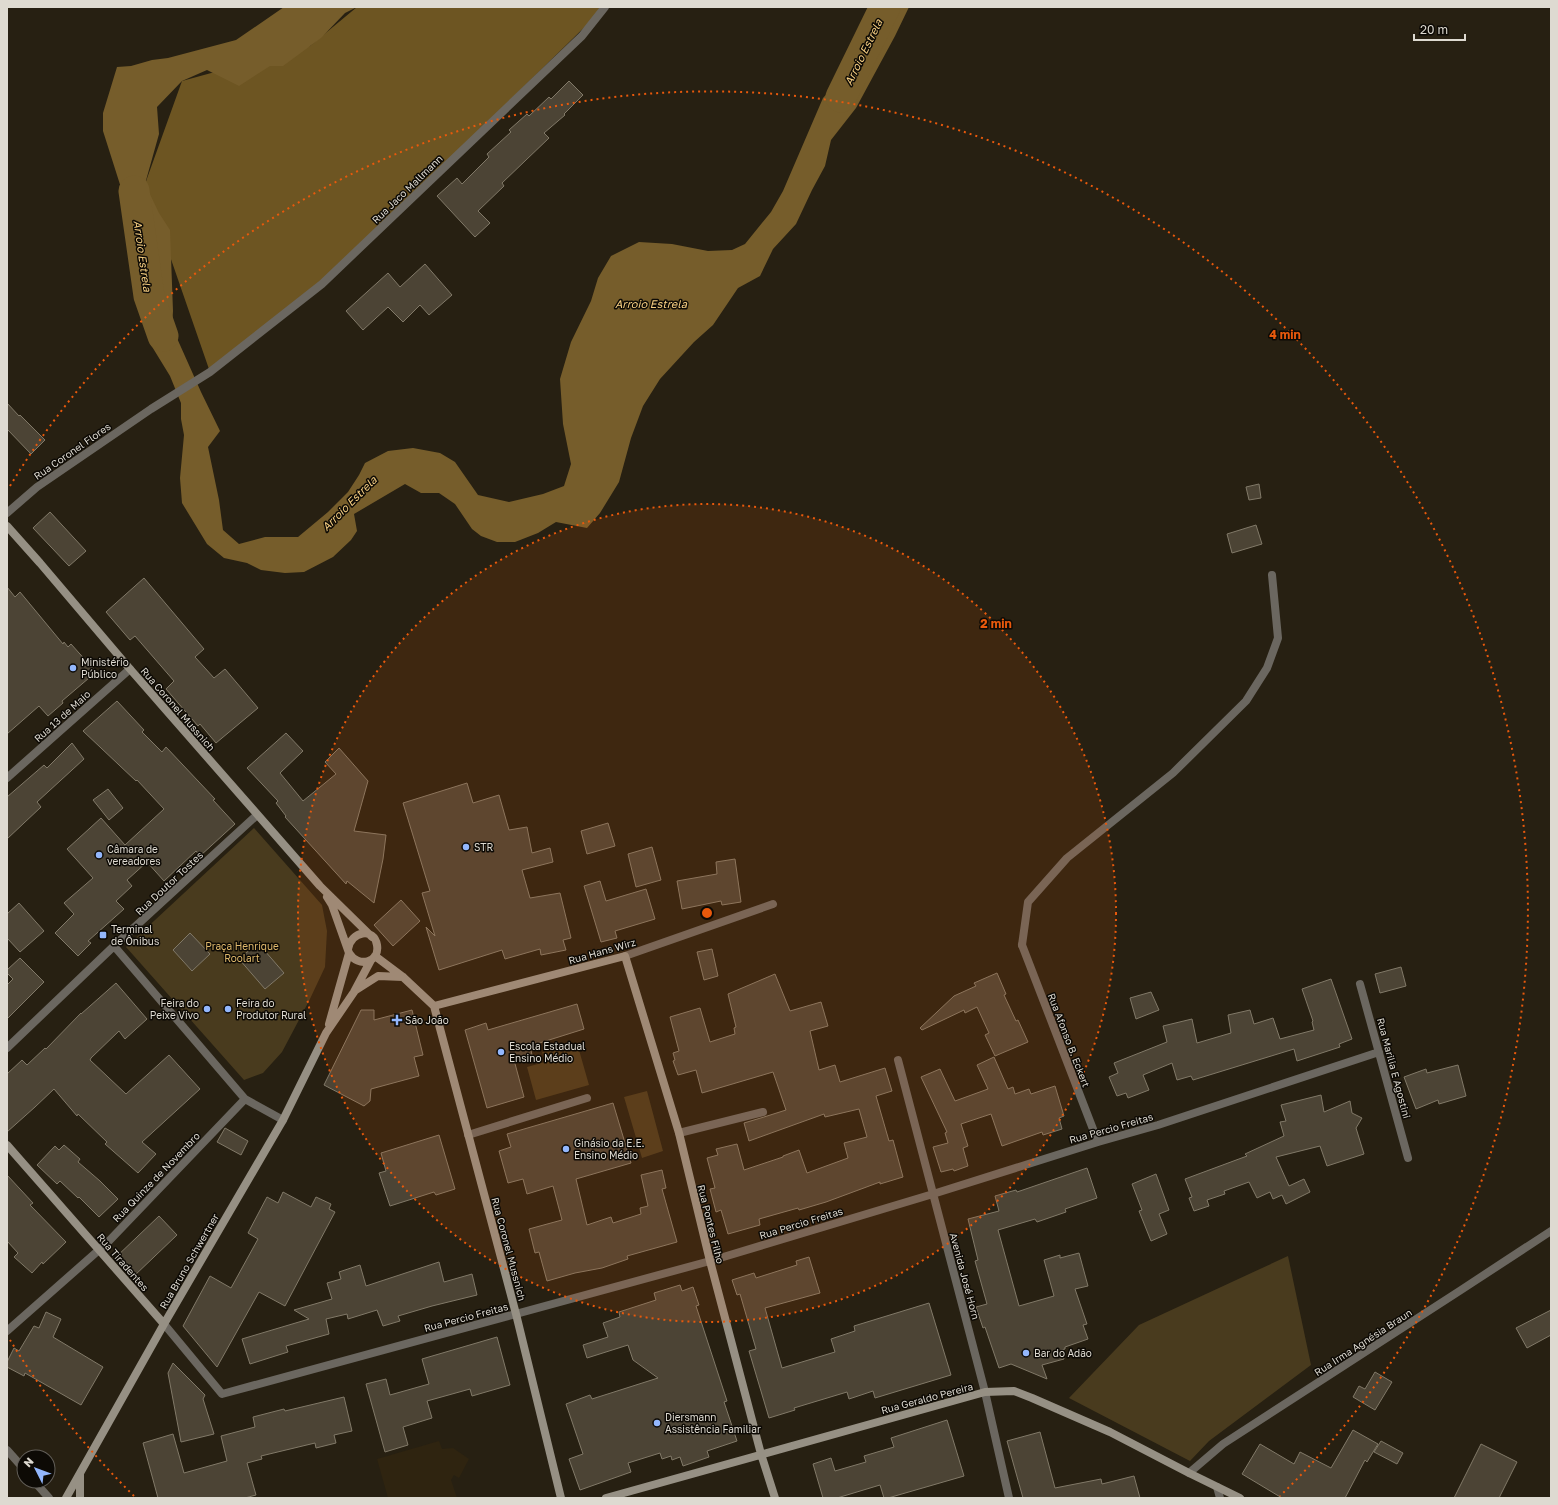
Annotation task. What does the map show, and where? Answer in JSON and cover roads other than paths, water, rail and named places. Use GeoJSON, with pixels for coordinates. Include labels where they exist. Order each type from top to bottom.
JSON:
{"type":"FeatureCollection","features":[{"type":"Feature","properties":{"kind":"main road","name":"Rua Coronel Mussnich"},"geometry":{"type":"LineString","coordinates":[[7,526],[46,569],[130,669],[320,886],[372,937]]}},
{"type":"Feature","properties":{"kind":"main road","name":"Rua Coronel Mussnich"},"geometry":{"type":"LineString","coordinates":[[320,886],[332,905],[348,951]]}},
{"type":"Feature","properties":{"kind":"main road"},"geometry":{"type":"LineString","coordinates":[[366,933],[372,937],[377,945],[377,951],[373,958],[367,962],[360,963],[351,958],[348,951],[348,943],[355,935],[366,933]]}},
{"type":"Feature","properties":{"kind":"main road","name":"Rua Bruno Schwertner"},"geometry":{"type":"LineString","coordinates":[[326,1033],[348,951]]}},
{"type":"Feature","properties":{"kind":"main road","name":"Rua Hans Wirz"},"geometry":{"type":"LineString","coordinates":[[434,1006],[625,956]]}},
{"type":"Feature","properties":{"kind":"main road","name":"Rua Pontes Filho"},"geometry":{"type":"LineString","coordinates":[[625,956],[679,1133],[710,1261],[775,1498]]}},
{"type":"Feature","properties":{"kind":"main road"},"geometry":{"type":"LineString","coordinates":[[373,958],[403,977],[434,1006]]}},
{"type":"Feature","properties":{"kind":"main road","name":"Rua Bruno Schwertner"},"geometry":{"type":"LineString","coordinates":[[66,1498],[164,1324],[283,1120],[326,1033],[354,992],[373,958]]}},
{"type":"Feature","properties":{"kind":"main road"},"geometry":{"type":"LineString","coordinates":[[354,992],[378,976],[403,977]]}},
{"type":"Feature","properties":{"kind":"main road","name":"Rua Coronel Mussnich"},"geometry":{"type":"LineString","coordinates":[[434,1006],[516,1314],[561,1498]]}},
{"type":"Feature","properties":{"kind":"main road","name":"Rua Tiradentes"},"geometry":{"type":"LineString","coordinates":[[7,1145],[100,1249],[164,1324]]}},
{"type":"Feature","properties":{"kind":"main road","name":"Rua Geraldo Pereira"},"geometry":{"type":"LineString","coordinates":[[606,1498],[985,1392],[1014,1391],[1110,1432],[1240,1498]]}},
{"type":"Feature","properties":{"kind":"main road"},"geometry":{"type":"LineString","coordinates":[[80,1474],[80,1498]]}},
{"type":"Feature","properties":{"kind":"street","name":"Rua Jaco Mallmann"},"geometry":{"type":"LineString","coordinates":[[151,409],[210,372],[322,284],[582,36],[606,7]]}},
{"type":"Feature","properties":{"kind":"street","name":"Rua Coronel Flores"},"geometry":{"type":"LineString","coordinates":[[7,513],[37,487],[151,409]]}},
{"type":"Feature","properties":{"kind":"street","name":"Rua Afonso B. Eckert"},"geometry":{"type":"LineString","coordinates":[[1098,1142],[1022,945],[1028,902],[1067,858],[1173,773],[1246,701],[1267,668],[1278,638],[1272,575]]}},
{"type":"Feature","properties":{"kind":"street","name":"Rua 13 de Maio"},"geometry":{"type":"LineString","coordinates":[[7,778],[130,669]]}},
{"type":"Feature","properties":{"kind":"street","name":"Rua Doutor Tostes"},"geometry":{"type":"LineString","coordinates":[[7,1048],[114,946],[257,815]]}},
{"type":"Feature","properties":{"kind":"street","name":"Rua Hans Wirz"},"geometry":{"type":"LineString","coordinates":[[625,956],[773,904]]}},
{"type":"Feature","properties":{"kind":"street"},"geometry":{"type":"LineString","coordinates":[[114,946],[245,1099],[283,1120]]}},
{"type":"Feature","properties":{"kind":"street","name":"Rua Marilia E Agostini"},"geometry":{"type":"LineString","coordinates":[[1360,984],[1408,1158]]}},
{"type":"Feature","properties":{"kind":"street","name":"Rua Percio Freitas"},"geometry":{"type":"LineString","coordinates":[[222,1394],[710,1261],[1158,1125],[1379,1052]]}},
{"type":"Feature","properties":{"kind":"street","name":"Avenida José Horn"},"geometry":{"type":"LineString","coordinates":[[898,1060],[985,1392],[1009,1498]]}},
{"type":"Feature","properties":{"kind":"street"},"geometry":{"type":"LineString","coordinates":[[468,1134],[587,1098]]}},
{"type":"Feature","properties":{"kind":"street","name":"Rua Quinze de Novembro"},"geometry":{"type":"LineString","coordinates":[[7,1331],[100,1249],[245,1099]]}},
{"type":"Feature","properties":{"kind":"street"},"geometry":{"type":"LineString","coordinates":[[679,1133],[763,1112]]}},
{"type":"Feature","properties":{"kind":"street","name":"Rua Irma Agnésia Braun"},"geometry":{"type":"LineString","coordinates":[[1189,1473],[1223,1444],[1551,1231]]}},
{"type":"Feature","properties":{"kind":"street","name":"Rua Tiradentes"},"geometry":{"type":"LineString","coordinates":[[164,1324],[222,1394]]}},
{"type":"Feature","properties":{"kind":"street"},"geometry":{"type":"LineString","coordinates":[[7,1450],[16,1460]]}},
{"type":"Feature","properties":{"kind":"street"},"geometry":{"type":"LineString","coordinates":[[1217,1487],[1220,1498]]}},
{"type":"Feature","properties":{"kind":"street"},"geometry":{"type":"LineString","coordinates":[[41,1489],[49,1498]]}},
{"type":"Feature","properties":{"kind":"water"},"geometry":{"type":"Polygon","coordinates":[[[284,7],[357,7],[345,13],[321,38],[283,66],[270,66],[239,86],[207,70],[182,81],[157,107],[159,134],[145,184],[159,213],[170,230],[173,311],[172,327],[220,431],[208,447],[219,500],[223,530],[239,544],[265,537],[298,537],[328,512],[348,492],[365,463],[388,451],[413,448],[440,453],[455,462],[478,495],[509,502],[543,494],[564,486],[571,464],[563,424],[560,379],[571,342],[591,301],[598,278],[611,256],[639,242],[672,244],[708,251],[732,250],[745,244],[771,212],[783,191],[823,98],[863,55],[891,29],[880,7],[909,7],[856,108],[831,140],[825,166],[796,224],[773,249],[760,276],[738,288],[713,325],[694,342],[660,379],[643,406],[631,438],[619,482],[600,513],[587,528],[556,522],[538,533],[515,542],[497,542],[481,536],[472,529],[455,504],[439,493],[421,493],[405,484],[354,514],[357,531],[351,540],[333,557],[304,572],[285,573],[261,570],[247,563],[224,558],[207,544],[182,503],[180,478],[184,435],[181,419],[181,403],[170,376],[151,345],[148,323],[146,305],[155,269],[123,194],[103,131],[103,113],[117,67],[131,66],[152,60],[168,58],[236,40],[284,7]]]}},
{"type":"Feature","properties":{"kind":"waterway","name":"Arroio Estrela"},"geometry":{"type":"LineString","coordinates":[[841,97],[885,7]]}},
{"type":"Feature","properties":{"kind":"waterway","name":"Arroio Estrela"},"geometry":{"type":"LineString","coordinates":[[134,191],[149,296],[163,336]]}},
{"type":"Feature","properties":{"kind":"place","name":"Ministério Público"},"geometry":{"type":"Point","coordinates":[73,668]}},
{"type":"Feature","properties":{"kind":"place","name":"STR"},"geometry":{"type":"Point","coordinates":[466,847]}},
{"type":"Feature","properties":{"kind":"place","name":"Câmara de vereadores"},"geometry":{"type":"Point","coordinates":[99,855]}},
{"type":"Feature","properties":{"kind":"place","name":"Terminal de Ônibus"},"geometry":{"type":"Point","coordinates":[103,935]}},
{"type":"Feature","properties":{"kind":"place","name":"Feira do Peixe Vivo"},"geometry":{"type":"Point","coordinates":[207,1009]}},
{"type":"Feature","properties":{"kind":"place","name":"Feira do Produtor Rural"},"geometry":{"type":"Point","coordinates":[228,1009]}},
{"type":"Feature","properties":{"kind":"place","name":"São João"},"geometry":{"type":"Point","coordinates":[397,1020]}},
{"type":"Feature","properties":{"kind":"place","name":"Escola Estadual Ensino Médio"},"geometry":{"type":"Point","coordinates":[501,1052]}},
{"type":"Feature","properties":{"kind":"place","name":"Ginásio da E.E. Ensino Médio"},"geometry":{"type":"Point","coordinates":[566,1149]}},
{"type":"Feature","properties":{"kind":"place","name":"Bar do Adão"},"geometry":{"type":"Point","coordinates":[1026,1353]}},
{"type":"Feature","properties":{"kind":"place","name":"Diersmann Assistência Familiar"},"geometry":{"type":"Point","coordinates":[657,1423]}},
{"type":"Feature","properties":{"kind":"park label","name":"Praça Henrique Roolart"},"geometry":{"type":"Point","coordinates":[242,952]}}]}
